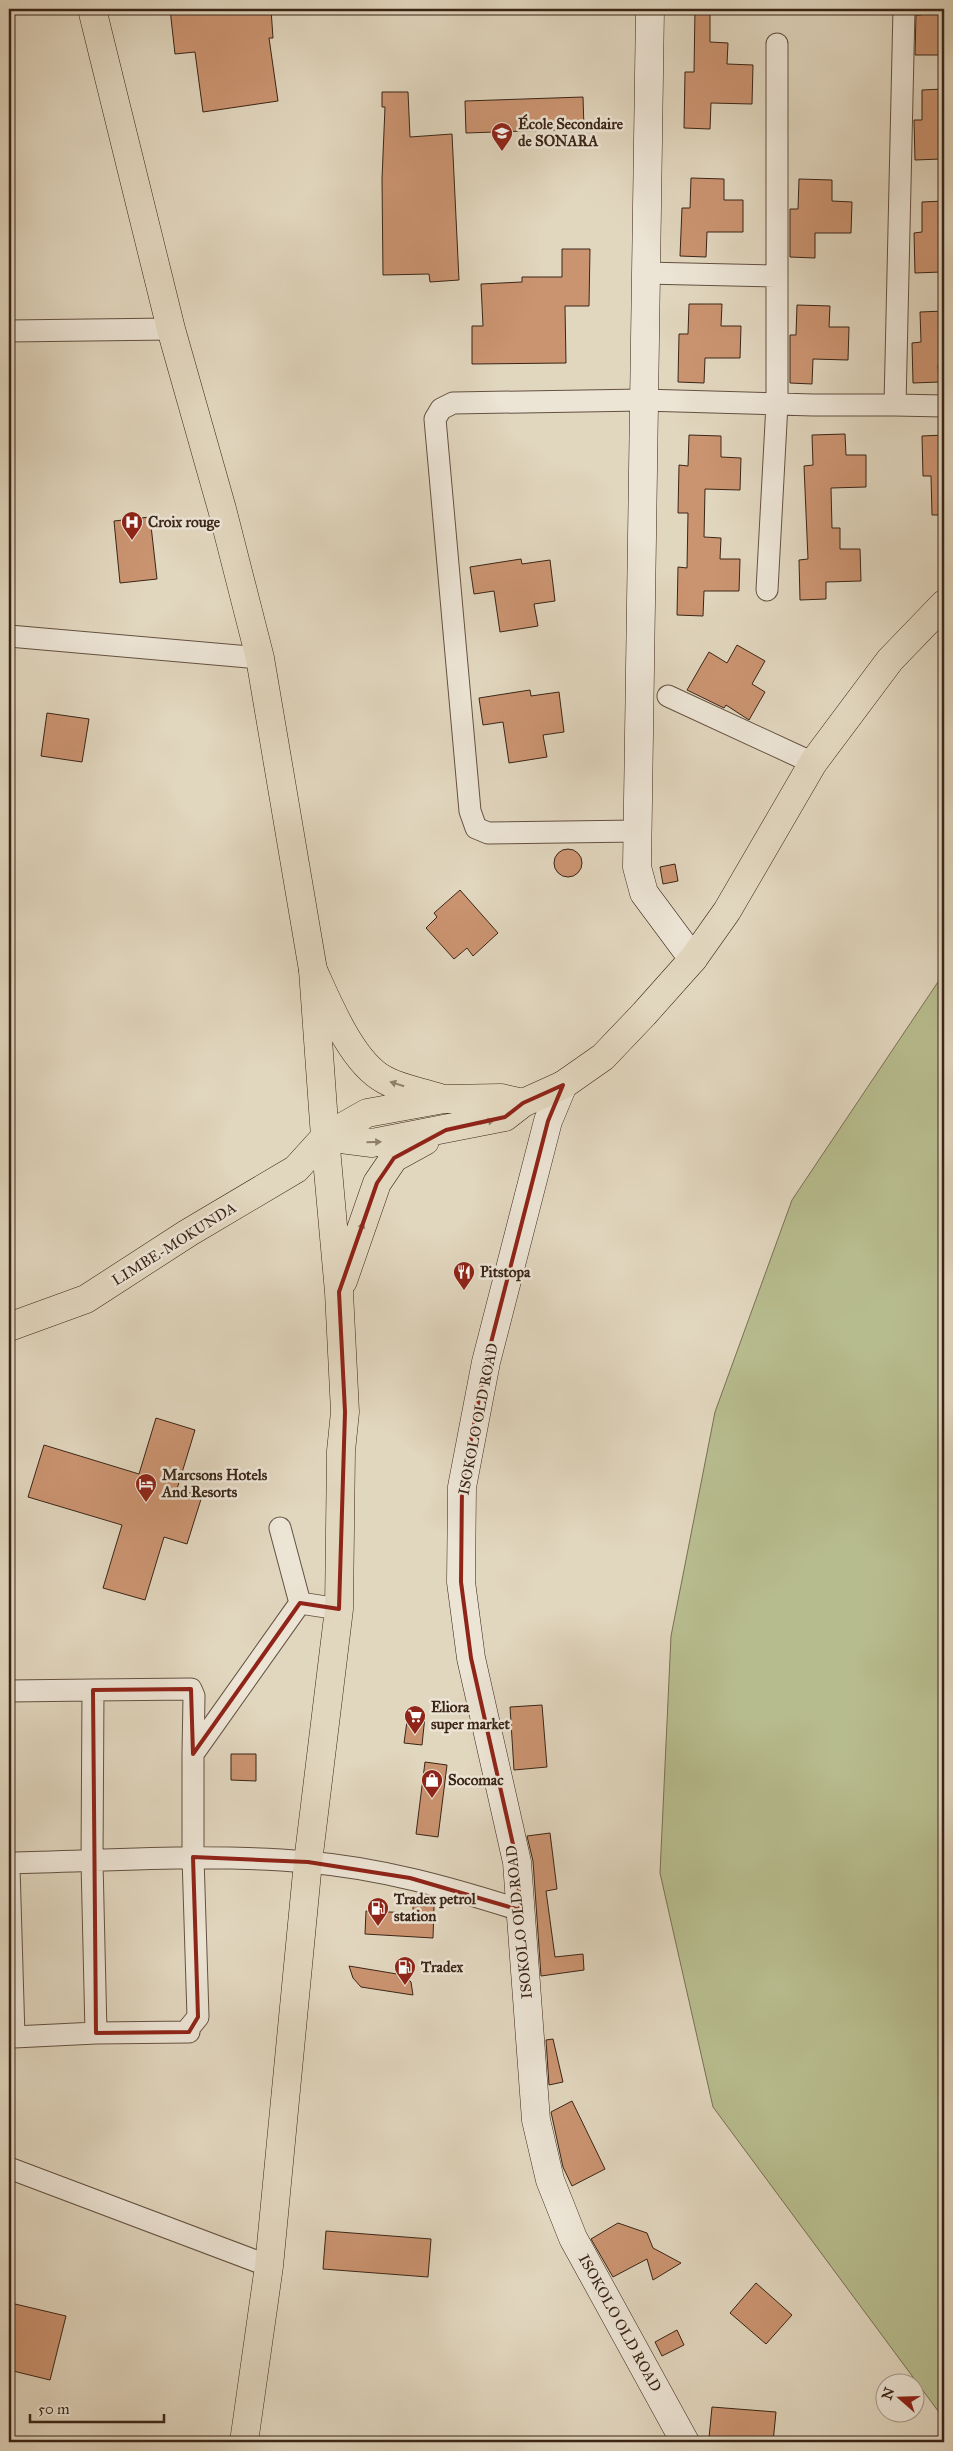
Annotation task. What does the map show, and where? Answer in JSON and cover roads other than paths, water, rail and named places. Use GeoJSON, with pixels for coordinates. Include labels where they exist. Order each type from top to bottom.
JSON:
{"type":"FeatureCollection","features":[{"type":"Feature","properties":{"kind":"main road"},"geometry":{"type":"LineString","coordinates":[[92,9],[171,329],[222,509],[260,658],[312,970],[325,1137],[340,1292],[345,1412],[342,1451],[339,1609],[308,1862],[269,2266],[244,2442]]}},
{"type":"Feature","properties":{"kind":"main road"},"geometry":{"type":"LineString","coordinates":[[325,1137],[372,1144],[505,1117],[523,1103],[563,1085],[603,1057],[692,959],[727,911],[813,763],[890,660],[944,604]]}},
{"type":"Feature","properties":{"kind":"main road"},"geometry":{"type":"LineString","coordinates":[[312,970],[335,1020],[360,1058],[385,1080],[444,1099],[501,1098],[523,1103]]}},
{"type":"Feature","properties":{"kind":"main road","name":"LIMBE-MOKUNDA"},"geometry":{"type":"LineString","coordinates":[[9,1327],[86,1299],[188,1233],[296,1169],[325,1137],[367,1113],[444,1099]]}},
{"type":"Feature","properties":{"kind":"main road"},"geometry":{"type":"LineString","coordinates":[[340,1292],[377,1183],[394,1158],[446,1130]]}},
{"type":"Feature","properties":{"kind":"street"},"geometry":{"type":"LineString","coordinates":[[650,9],[637,867],[644,893],[692,959]]}},
{"type":"Feature","properties":{"kind":"street"},"geometry":{"type":"LineString","coordinates":[[896,405],[904,9]]}},
{"type":"Feature","properties":{"kind":"street"},"geometry":{"type":"LineString","coordinates":[[767,590],[777,404],[777,44]]}},
{"type":"Feature","properties":{"kind":"street"},"geometry":{"type":"LineString","coordinates":[[645,273],[776,276]]}},
{"type":"Feature","properties":{"kind":"street"},"geometry":{"type":"LineString","coordinates":[[9,332],[171,329]]}},
{"type":"Feature","properties":{"kind":"street"},"geometry":{"type":"LineString","coordinates":[[637,831],[488,833],[476,828],[470,811],[435,420],[441,409],[453,403],[643,400],[944,406]]}},
{"type":"Feature","properties":{"kind":"street"},"geometry":{"type":"LineString","coordinates":[[9,636],[260,658]]}},
{"type":"Feature","properties":{"kind":"street"},"geometry":{"type":"LineString","coordinates":[[668,696],[813,763]]}},
{"type":"Feature","properties":{"kind":"street","name":"ISOKOLO OLD ROAD"},"geometry":{"type":"LineString","coordinates":[[563,1085],[548,1121],[486,1362],[462,1487],[461,1582],[470,1648],[517,1862],[536,2120],[550,2180],[573,2238],[684,2442]]}},
{"type":"Feature","properties":{"kind":"street"},"geometry":{"type":"LineString","coordinates":[[280,1528],[300,1603]]}},
{"type":"Feature","properties":{"kind":"street"},"geometry":{"type":"LineString","coordinates":[[300,1603],[339,1609]]}},
{"type":"Feature","properties":{"kind":"street"},"geometry":{"type":"LineString","coordinates":[[193,1754],[300,1603]]}},
{"type":"Feature","properties":{"kind":"street"},"geometry":{"type":"LineString","coordinates":[[9,1691],[191,1689],[194,1696],[193,1856],[198,2017],[189,2028],[189,2032],[96,2033],[11,2037],[9,1867]]}},
{"type":"Feature","properties":{"kind":"street"},"geometry":{"type":"LineString","coordinates":[[93,1690],[92,1862],[96,2033]]}},
{"type":"Feature","properties":{"kind":"street"},"geometry":{"type":"LineString","coordinates":[[9,1863],[92,1862],[193,1856],[308,1862],[410,1878],[520,1910]]}},
{"type":"Feature","properties":{"kind":"street"},"geometry":{"type":"LineString","coordinates":[[9,2168],[269,2266]]}},
{"type":"Feature","properties":{"kind":"place","name":"École Secondaire de SONARA"},"geometry":{"type":"Point","coordinates":[502,152]}},
{"type":"Feature","properties":{"kind":"place","name":"Croix rouge"},"geometry":{"type":"Point","coordinates":[132,541]}},
{"type":"Feature","properties":{"kind":"place","name":"Pitstopa"},"geometry":{"type":"Point","coordinates":[464,1291]}},
{"type":"Feature","properties":{"kind":"place","name":"Marcsons Hotels And Resorts"},"geometry":{"type":"Point","coordinates":[146,1503]}},
{"type":"Feature","properties":{"kind":"place","name":"Eliora super market"},"geometry":{"type":"Point","coordinates":[415,1735]}},
{"type":"Feature","properties":{"kind":"place","name":"Socomac"},"geometry":{"type":"Point","coordinates":[432,1799]}},
{"type":"Feature","properties":{"kind":"place","name":"Tradex petrol station"},"geometry":{"type":"Point","coordinates":[378,1927]}},
{"type":"Feature","properties":{"kind":"place","name":"Tradex"},"geometry":{"type":"Point","coordinates":[405,1986]}}]}
